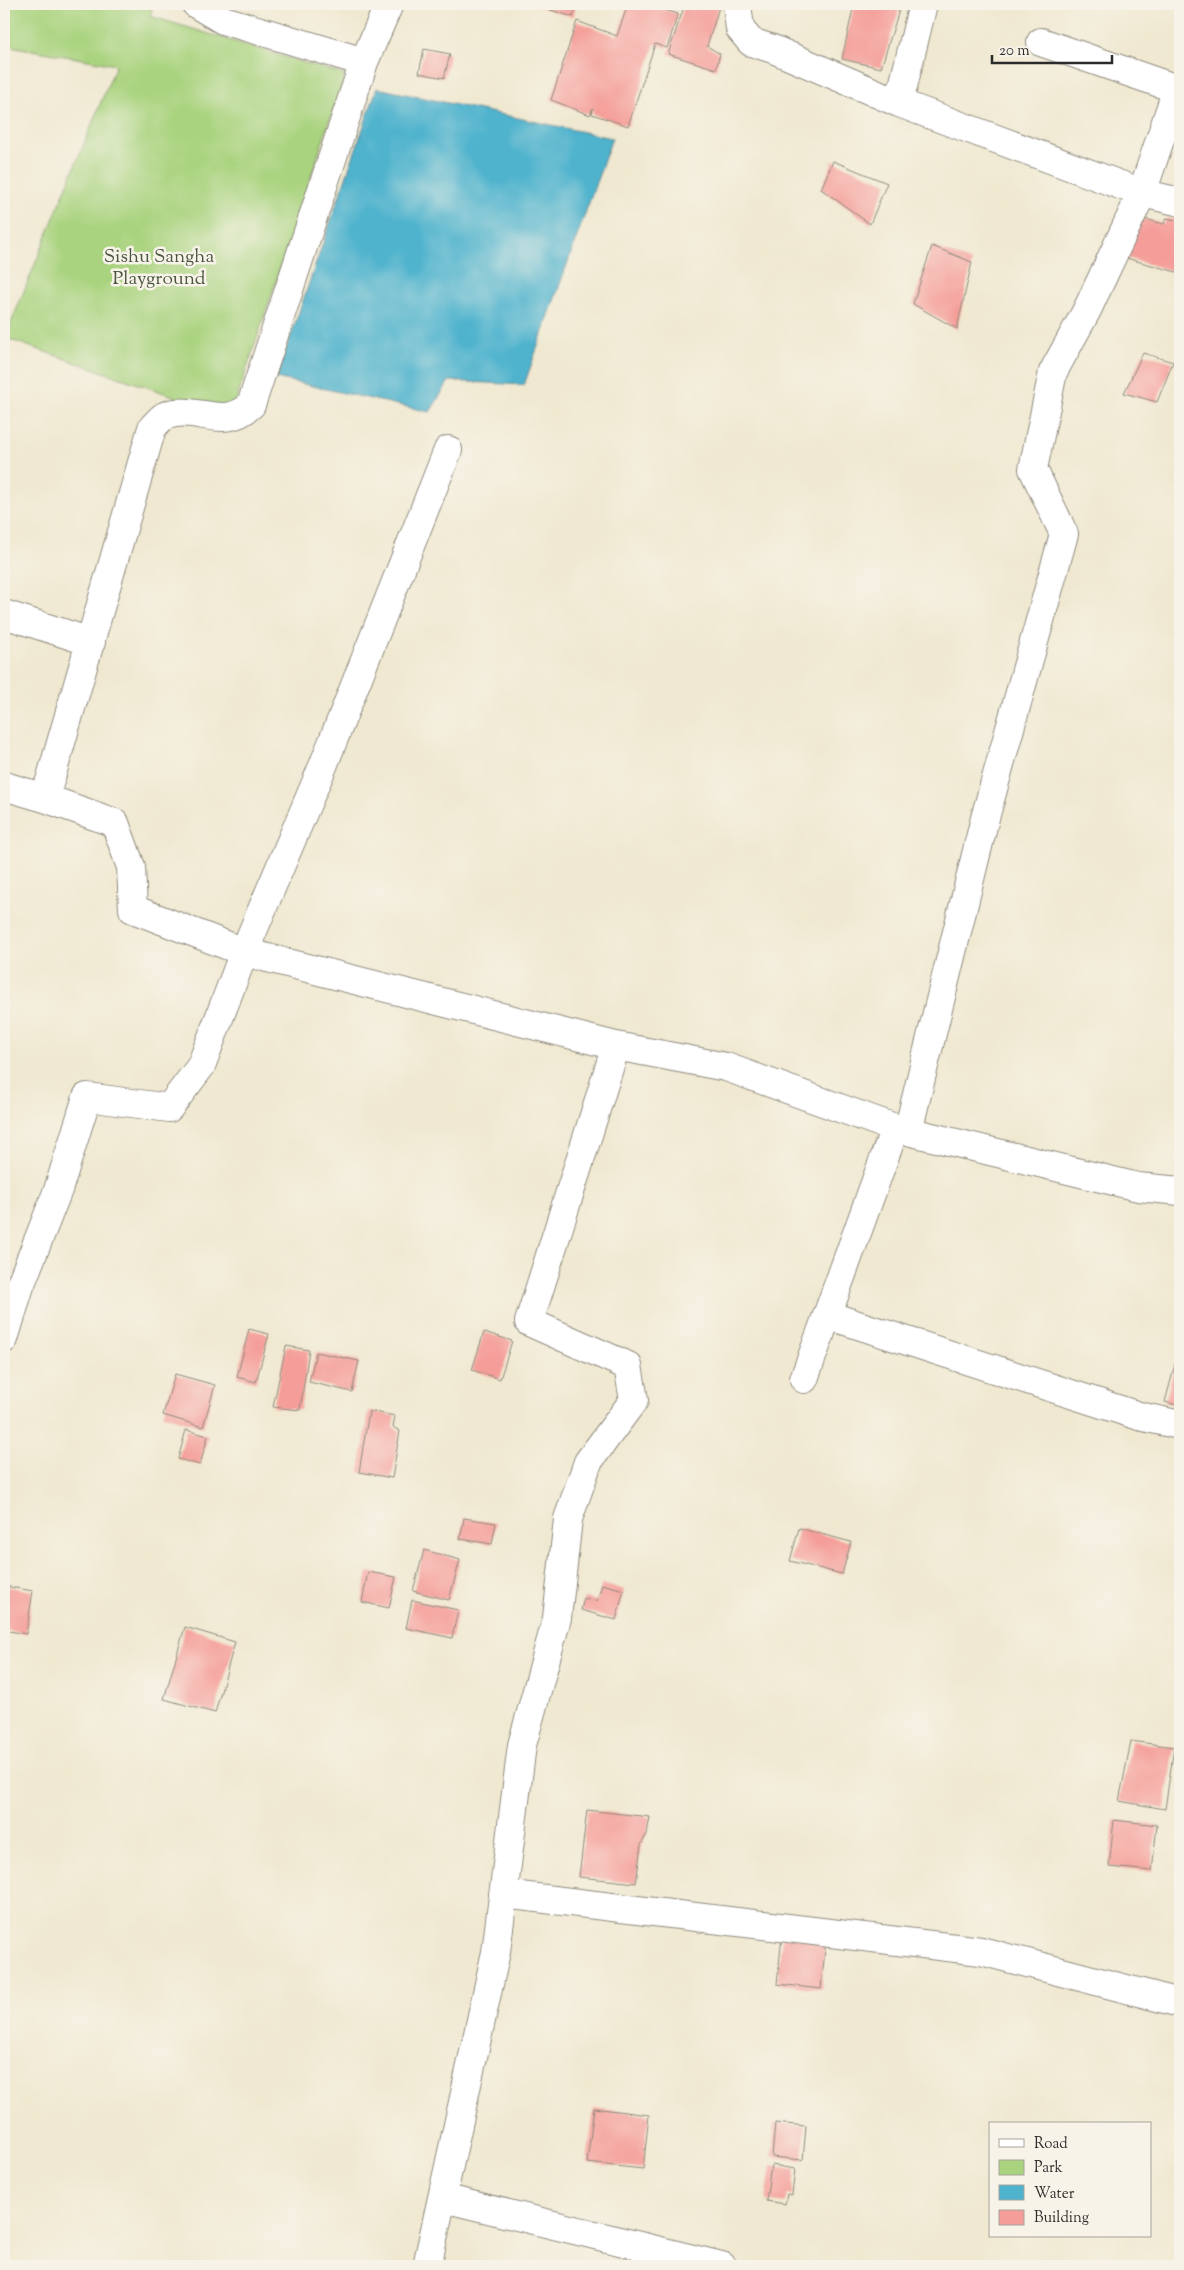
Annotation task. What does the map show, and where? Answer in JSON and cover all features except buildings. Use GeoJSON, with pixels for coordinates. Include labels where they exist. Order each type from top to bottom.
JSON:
{"type":"FeatureCollection","features":[{"type":"Feature","properties":{"kind":"street"},"geometry":{"type":"LineString","coordinates":[[196,4],[223,20],[364,62]]}},
{"type":"Feature","properties":{"kind":"street"},"geometry":{"type":"LineString","coordinates":[[45,798],[152,428],[166,415],[182,413],[216,418],[234,416],[242,414],[251,405],[364,62],[389,4]]}},
{"type":"Feature","properties":{"kind":"street"},"geometry":{"type":"LineString","coordinates":[[737,4],[740,29],[751,42],[773,49],[898,103],[1142,193],[1180,202]]}},
{"type":"Feature","properties":{"kind":"street"},"geometry":{"type":"LineString","coordinates":[[898,103],[923,4]]}},
{"type":"Feature","properties":{"kind":"street"},"geometry":{"type":"LineString","coordinates":[[804,1379],[827,1315],[902,1129],[985,818],[1064,534],[1033,469],[1053,372],[1087,310],[1142,193],[1179,90],[1041,42]]}},
{"type":"Feature","properties":{"kind":"street"},"geometry":{"type":"LineString","coordinates":[[4,1339],[20,1286],[58,1190],[87,1097],[169,1108],[201,1066],[244,952],[323,766],[448,450]]}},
{"type":"Feature","properties":{"kind":"street"},"geometry":{"type":"LineString","coordinates":[[4,614],[91,642]]}},
{"type":"Feature","properties":{"kind":"street"},"geometry":{"type":"LineString","coordinates":[[4,786],[45,798],[115,823],[132,867],[133,909],[244,952],[616,1046],[726,1067],[902,1129],[1138,1187],[1180,1191]]}},
{"type":"Feature","properties":{"kind":"street"},"geometry":{"type":"LineString","coordinates":[[427,2266],[496,1952],[522,1746],[557,1618],[568,1519],[588,1462],[634,1400],[628,1366],[529,1322],[616,1046]]}},
{"type":"Feature","properties":{"kind":"street"},"geometry":{"type":"LineString","coordinates":[[827,1315],[1139,1416],[1180,1425]]}},
{"type":"Feature","properties":{"kind":"street"},"geometry":{"type":"LineString","coordinates":[[503,1894],[981,1951],[1180,2003]]}},
{"type":"Feature","properties":{"kind":"street"},"geometry":{"type":"LineString","coordinates":[[443,2198],[722,2266]]}},
{"type":"Feature","properties":{"kind":"green space","name":"Sishu Sangha Playground"},"geometry":{"type":"Polygon","coordinates":[[[4,4],[153,4],[150,16],[345,75],[231,416],[5,338],[116,65],[4,45],[4,4]]]}},
{"type":"Feature","properties":{"kind":"water"},"geometry":{"type":"Polygon","coordinates":[[[377,88],[612,138],[524,385],[449,381],[430,412],[276,378],[377,88]]]}}]}
